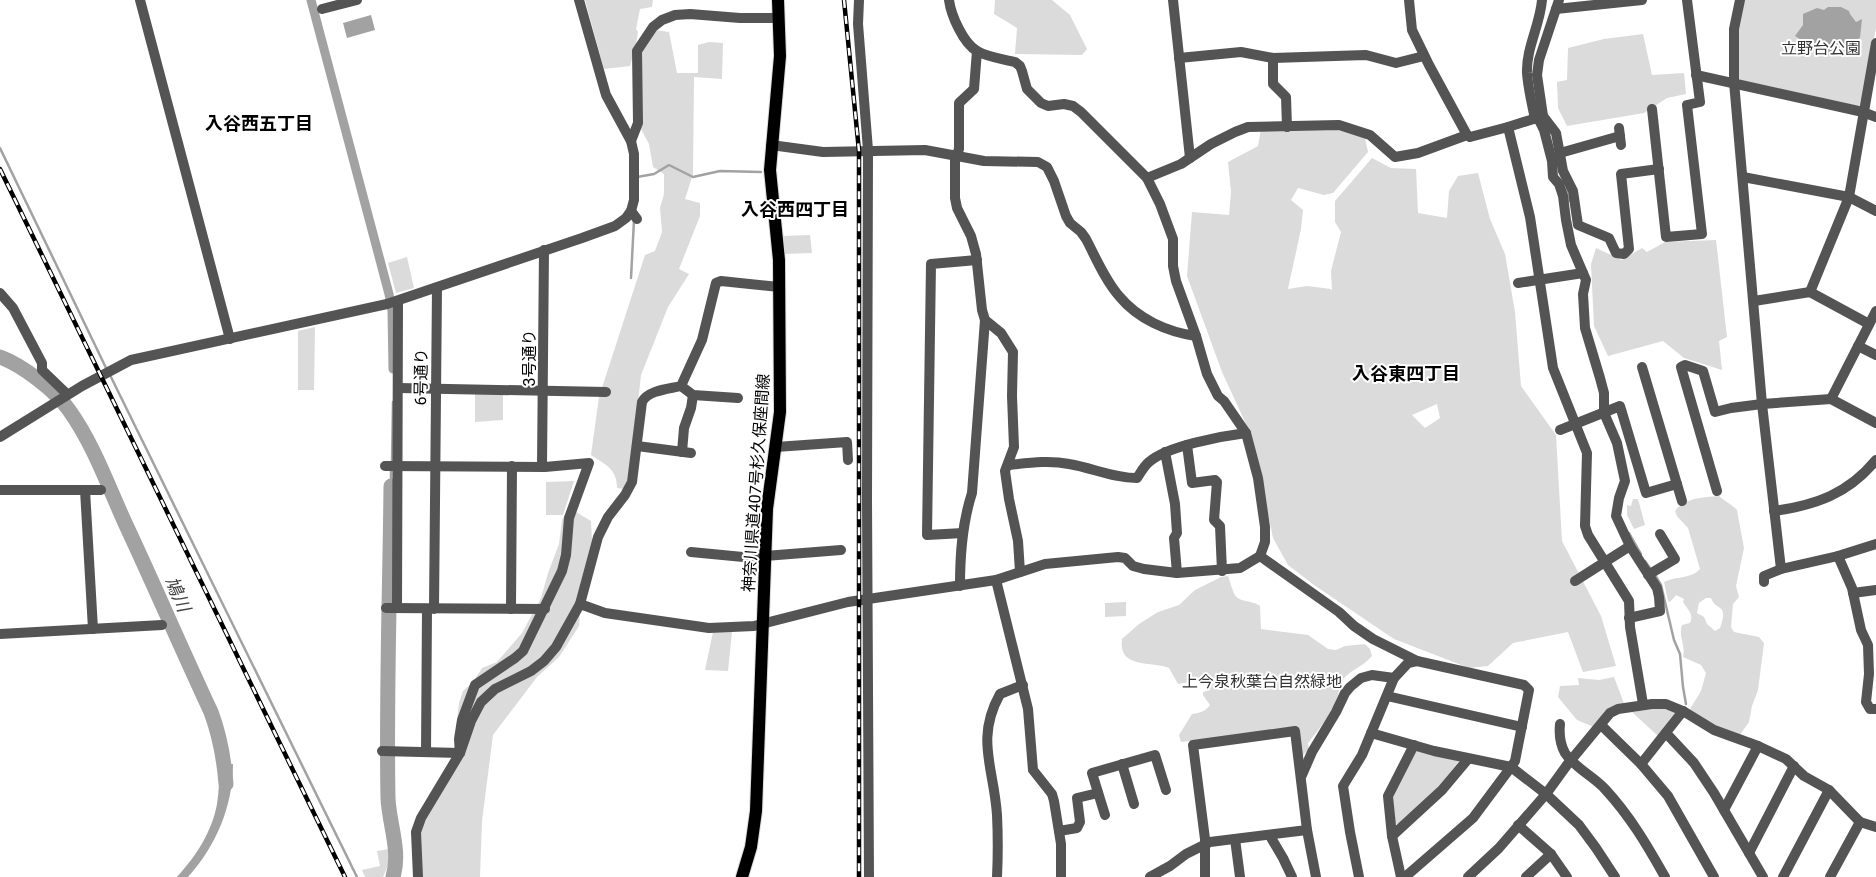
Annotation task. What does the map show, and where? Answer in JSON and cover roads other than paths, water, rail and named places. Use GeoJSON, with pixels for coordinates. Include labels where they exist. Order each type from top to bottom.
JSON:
{"type":"FeatureCollection","features":[{"type":"Feature","properties":{"kind":"main road","name":"神奈川県道407号杉久保座間線"},"geometry":{"type":"LineString","coordinates":[[742,877],[751,847],[756,811],[767,509],[780,412],[777,234],[770,181],[771,144],[780,56],[778,0]]}},
{"type":"Feature","properties":{"kind":"street"},"geometry":{"type":"LineString","coordinates":[[140,0],[230,339]]}},
{"type":"Feature","properties":{"kind":"street"},"geometry":{"type":"LineString","coordinates":[[322,9],[357,0]]}},
{"type":"Feature","properties":{"kind":"street"},"geometry":{"type":"LineString","coordinates":[[0,437],[54,402],[131,360],[394,302],[615,226],[634,215],[634,154],[631,141],[606,96],[579,0]]}},
{"type":"Feature","properties":{"kind":"street"},"geometry":{"type":"LineString","coordinates":[[859,0],[858,24],[868,150],[869,877]]}},
{"type":"Feature","properties":{"kind":"street"},"geometry":{"type":"LineString","coordinates":[[578,608],[709,628],[754,626],[848,602],[996,580],[1045,564],[1118,557],[1125,558],[1133,566],[1144,569],[1178,573],[1222,571],[1240,568],[1260,556],[1265,542],[1265,527],[1258,478],[1246,433],[1212,386],[1207,374],[1196,336],[1176,281],[1173,266],[1173,238],[1147,178],[1073,106],[1064,104],[1048,106],[1041,103],[1027,88],[1020,66],[1015,62],[977,51],[960,30],[950,8],[950,0]]}},
{"type":"Feature","properties":{"kind":"street"},"geometry":{"type":"LineString","coordinates":[[1173,0],[1190,158]]}},
{"type":"Feature","properties":{"kind":"street"},"geometry":{"type":"LineString","coordinates":[[1409,0],[1412,30],[1467,135]]}},
{"type":"Feature","properties":{"kind":"street"},"geometry":{"type":"LineString","coordinates":[[1542,0],[1541,12],[1530,49],[1527,73],[1552,161],[1553,177],[1559,184],[1564,196],[1571,245],[1586,280],[1582,294],[1585,328],[1609,411],[1625,481],[1618,498],[1616,516],[1630,546],[1652,573],[1659,597],[1660,610],[1629,618]]}},
{"type":"Feature","properties":{"kind":"street"},"geometry":{"type":"LineString","coordinates":[[1642,0],[1558,5],[1539,60],[1537,75],[1539,118],[1556,133],[1563,171],[1573,191],[1578,225],[1609,238],[1616,253],[1624,254],[1629,250],[1622,174],[1659,169]]}},
{"type":"Feature","properties":{"kind":"street"},"geometry":{"type":"LineString","coordinates":[[1652,109],[1666,237],[1702,234],[1687,104],[1700,102],[1687,0]]}},
{"type":"Feature","properties":{"kind":"street"},"geometry":{"type":"LineString","coordinates":[[1740,0],[1734,29],[1734,82],[1762,404],[1780,569]]}},
{"type":"Feature","properties":{"kind":"street"},"geometry":{"type":"LineString","coordinates":[[631,141],[638,123],[637,51],[653,27],[662,20],[675,15],[779,18]]}},
{"type":"Feature","properties":{"kind":"street"},"geometry":{"type":"LineString","coordinates":[[1810,292],[1848,197],[1876,43]]}},
{"type":"Feature","properties":{"kind":"street"},"geometry":{"type":"LineString","coordinates":[[960,586],[960,550],[966,512],[972,493],[985,320],[982,310],[977,260],[971,236],[957,208],[955,198],[955,168],[959,149],[959,103],[974,89],[977,51]]}},
{"type":"Feature","properties":{"kind":"street"},"geometry":{"type":"LineString","coordinates":[[1179,58],[1241,52],[1273,58],[1366,55],[1396,63],[1424,56]]}},
{"type":"Feature","properties":{"kind":"street"},"geometry":{"type":"LineString","coordinates":[[1273,58],[1273,84],[1286,96],[1288,126]]}},
{"type":"Feature","properties":{"kind":"street"},"geometry":{"type":"LineString","coordinates":[[1696,75],[1863,112],[1876,117]]}},
{"type":"Feature","properties":{"kind":"street"},"geometry":{"type":"LineString","coordinates":[[1147,178],[1181,164],[1210,144],[1248,128],[1339,125],[1370,135],[1395,157],[1418,153],[1467,135],[1470,137],[1539,118]]}},
{"type":"Feature","properties":{"kind":"street"},"geometry":{"type":"LineString","coordinates":[[1508,128],[1530,217],[1553,368],[1587,453],[1585,526],[1588,535],[1629,601],[1629,618],[1643,704]]}},
{"type":"Feature","properties":{"kind":"street"},"geometry":{"type":"LineString","coordinates":[[1560,153],[1620,136]]}},
{"type":"Feature","properties":{"kind":"street"},"geometry":{"type":"LineString","coordinates":[[771,144],[823,152],[926,150],[984,161],[1038,162],[1046,167],[1054,180],[1066,216],[1070,223],[1086,239],[1119,296],[1135,312],[1164,329],[1176,334],[1196,336]]}},
{"type":"Feature","properties":{"kind":"street"},"geometry":{"type":"LineString","coordinates":[[1743,177],[1848,197],[1876,211]]}},
{"type":"Feature","properties":{"kind":"street","name":"3号通り"},"geometry":{"type":"LineString","coordinates":[[542,466],[544,250]]}},
{"type":"Feature","properties":{"kind":"street"},"geometry":{"type":"LineString","coordinates":[[962,533],[927,535],[931,264],[977,260]]}},
{"type":"Feature","properties":{"kind":"street"},"geometry":{"type":"LineString","coordinates":[[1518,283],[1583,273]]}},
{"type":"Feature","properties":{"kind":"street"},"geometry":{"type":"LineString","coordinates":[[418,877],[416,832],[420,818],[460,753],[471,721],[481,702],[495,689],[531,671],[544,661],[556,647],[578,608],[598,537],[608,516],[626,495],[632,482],[644,397],[681,386],[702,340],[716,282],[779,287]]}},
{"type":"Feature","properties":{"kind":"street","name":"6号通り"},"geometry":{"type":"LineString","coordinates":[[426,752],[435,467],[437,288]]}},
{"type":"Feature","properties":{"kind":"street"},"geometry":{"type":"LineString","coordinates":[[1754,301],[1810,292],[1869,324]]}},
{"type":"Feature","properties":{"kind":"street"},"geometry":{"type":"LineString","coordinates":[[0,293],[13,308],[42,363],[42,370],[67,395]]}},
{"type":"Feature","properties":{"kind":"street"},"geometry":{"type":"LineString","coordinates":[[394,302],[399,388],[391,466],[392,608],[545,609]]}},
{"type":"Feature","properties":{"kind":"street"},"geometry":{"type":"LineString","coordinates":[[1831,399],[1876,311]]}},
{"type":"Feature","properties":{"kind":"street"},"geometry":{"type":"LineString","coordinates":[[985,320],[1001,333],[1013,352],[1014,447],[1005,471],[1008,499],[1018,541],[1020,572]]}},
{"type":"Feature","properties":{"kind":"street"},"geometry":{"type":"LineString","coordinates":[[1858,346],[1876,355]]}},
{"type":"Feature","properties":{"kind":"street"},"geometry":{"type":"LineString","coordinates":[[1717,491],[1680,367],[1685,365],[1702,371],[1715,412],[1762,404],[1831,399],[1876,423]]}},
{"type":"Feature","properties":{"kind":"street"},"geometry":{"type":"LineString","coordinates":[[1642,367],[1682,501]]}},
{"type":"Feature","properties":{"kind":"street"},"geometry":{"type":"LineString","coordinates":[[681,386],[693,395],[738,398]]}},
{"type":"Feature","properties":{"kind":"street"},"geometry":{"type":"LineString","coordinates":[[399,388],[606,392]]}},
{"type":"Feature","properties":{"kind":"street"},"geometry":{"type":"LineString","coordinates":[[637,446],[686,452],[684,428],[693,395]]}},
{"type":"Feature","properties":{"kind":"street"},"geometry":{"type":"LineString","coordinates":[[1560,430],[1620,406],[1646,493],[1677,484]]}},
{"type":"Feature","properties":{"kind":"street"},"geometry":{"type":"LineString","coordinates":[[1008,465],[1040,462],[1066,463],[1086,467],[1108,475],[1137,478],[1148,462],[1165,452],[1186,445],[1246,433]]}},
{"type":"Feature","properties":{"kind":"street"},"geometry":{"type":"LineString","coordinates":[[776,447],[847,442],[848,460]]}},
{"type":"Feature","properties":{"kind":"street"},"geometry":{"type":"LineString","coordinates":[[1186,445],[1192,483],[1215,480],[1217,482],[1214,520],[1220,526],[1222,571]]}},
{"type":"Feature","properties":{"kind":"street"},"geometry":{"type":"LineString","coordinates":[[1165,452],[1175,504],[1177,533],[1174,538],[1178,573]]}},
{"type":"Feature","properties":{"kind":"street"},"geometry":{"type":"LineString","coordinates":[[1774,511],[1802,507],[1825,499],[1866,472],[1876,460]]}},
{"type":"Feature","properties":{"kind":"street"},"geometry":{"type":"LineString","coordinates":[[391,466],[542,466],[589,463],[569,518],[566,555],[562,571],[523,651],[475,685],[462,720],[459,739],[460,753]]}},
{"type":"Feature","properties":{"kind":"street"},"geometry":{"type":"LineString","coordinates":[[510,609],[512,466]]}},
{"type":"Feature","properties":{"kind":"street"},"geometry":{"type":"LineString","coordinates":[[0,490],[101,490]]}},
{"type":"Feature","properties":{"kind":"street"},"geometry":{"type":"LineString","coordinates":[[85,490],[93,629]]}},
{"type":"Feature","properties":{"kind":"street"},"geometry":{"type":"LineString","coordinates":[[1652,573],[1675,558],[1660,534]]}},
{"type":"Feature","properties":{"kind":"street"},"geometry":{"type":"LineString","coordinates":[[1764,582],[1764,576],[1780,569],[1838,556],[1876,544]]}},
{"type":"Feature","properties":{"kind":"street"},"geometry":{"type":"LineString","coordinates":[[1576,581],[1630,546]]}},
{"type":"Feature","properties":{"kind":"street"},"geometry":{"type":"LineString","coordinates":[[692,552],[765,558],[841,550]]}},
{"type":"Feature","properties":{"kind":"street"},"geometry":{"type":"LineString","coordinates":[[1260,556],[1339,612],[1354,626],[1373,639],[1417,660],[1524,685],[1529,690],[1511,768],[1473,818],[1405,877]]}},
{"type":"Feature","properties":{"kind":"street"},"geometry":{"type":"LineString","coordinates":[[1838,556],[1853,593],[1861,630],[1868,646],[1869,674],[1866,702],[1870,709],[1876,709]]}},
{"type":"Feature","properties":{"kind":"street"},"geometry":{"type":"LineString","coordinates":[[996,580],[1023,685],[1029,716],[1033,770],[1052,794],[1061,844],[1061,877]]}},
{"type":"Feature","properties":{"kind":"street"},"geometry":{"type":"LineString","coordinates":[[1853,593],[1876,590]]}},
{"type":"Feature","properties":{"kind":"street"},"geometry":{"type":"LineString","coordinates":[[0,634],[162,625]]}},
{"type":"Feature","properties":{"kind":"street"},"geometry":{"type":"LineString","coordinates":[[1359,877],[1343,786],[1362,755],[1394,678],[1408,663],[1417,660]]}},
{"type":"Feature","properties":{"kind":"street"},"geometry":{"type":"LineString","coordinates":[[1301,776],[1312,752],[1350,687],[1361,678],[1372,675],[1394,678]]}},
{"type":"Feature","properties":{"kind":"street"},"geometry":{"type":"LineString","coordinates":[[997,877],[997,814],[986,744],[987,732],[991,712],[1000,694],[1023,685]]}},
{"type":"Feature","properties":{"kind":"street"},"geometry":{"type":"LineString","coordinates":[[1387,696],[1522,727]]}},
{"type":"Feature","properties":{"kind":"street"},"geometry":{"type":"LineString","coordinates":[[1468,877],[1500,848],[1612,711],[1643,704],[1666,704],[1714,730],[1758,746],[1786,759],[1804,776],[1829,790],[1860,822],[1876,827]]}},
{"type":"Feature","properties":{"kind":"street"},"geometry":{"type":"LineString","coordinates":[[1641,764],[1682,711]]}},
{"type":"Feature","properties":{"kind":"street"},"geometry":{"type":"LineString","coordinates":[[1560,724],[1563,748],[1571,760],[1599,782],[1624,810],[1642,836],[1665,877]]}},
{"type":"Feature","properties":{"kind":"street"},"geometry":{"type":"LineString","coordinates":[[1601,726],[1641,764],[1673,804],[1713,877]]}},
{"type":"Feature","properties":{"kind":"street"},"geometry":{"type":"LineString","coordinates":[[1205,877],[1205,839],[1193,745],[1294,731],[1316,877]]}},
{"type":"Feature","properties":{"kind":"street"},"geometry":{"type":"LineString","coordinates":[[1666,733],[1694,763],[1763,877]]}},
{"type":"Feature","properties":{"kind":"street"},"geometry":{"type":"LineString","coordinates":[[1371,734],[1511,768],[1546,794],[1584,830],[1615,877]]}},
{"type":"Feature","properties":{"kind":"street"},"geometry":{"type":"LineString","coordinates":[[1401,877],[1392,836],[1388,796],[1414,745]]}},
{"type":"Feature","properties":{"kind":"street"},"geometry":{"type":"LineString","coordinates":[[1724,810],[1758,746]]}},
{"type":"Feature","properties":{"kind":"street"},"geometry":{"type":"LineString","coordinates":[[387,751],[460,753]]}},
{"type":"Feature","properties":{"kind":"street"},"geometry":{"type":"LineString","coordinates":[[1105,815],[1092,773],[1155,755],[1166,790]]}},
{"type":"Feature","properties":{"kind":"street"},"geometry":{"type":"LineString","coordinates":[[1392,836],[1442,790],[1468,759]]}},
{"type":"Feature","properties":{"kind":"street"},"geometry":{"type":"LineString","coordinates":[[1122,764],[1134,804]]}},
{"type":"Feature","properties":{"kind":"street"},"geometry":{"type":"LineString","coordinates":[[1749,853],[1794,766]]}},
{"type":"Feature","properties":{"kind":"street"},"geometry":{"type":"LineString","coordinates":[[1783,877],[1829,790]]}},
{"type":"Feature","properties":{"kind":"street"},"geometry":{"type":"LineString","coordinates":[[1059,831],[1077,828],[1080,822],[1077,798],[1098,793]]}},
{"type":"Feature","properties":{"kind":"street"},"geometry":{"type":"LineString","coordinates":[[1830,877],[1860,822]]}},
{"type":"Feature","properties":{"kind":"street"},"geometry":{"type":"LineString","coordinates":[[1518,825],[1550,854],[1567,877]]}},
{"type":"Feature","properties":{"kind":"street"},"geometry":{"type":"LineString","coordinates":[[1150,877],[1170,872],[1186,854],[1210,842],[1308,830]]}},
{"type":"Feature","properties":{"kind":"street"},"geometry":{"type":"LineString","coordinates":[[1270,836],[1292,877]]}},
{"type":"Feature","properties":{"kind":"street"},"geometry":{"type":"LineString","coordinates":[[1235,838],[1240,877]]}},
{"type":"Feature","properties":{"kind":"street"},"geometry":{"type":"LineString","coordinates":[[1526,877],[1550,854]]}},
{"type":"Feature","properties":{"kind":"waterway"},"geometry":{"type":"LineString","coordinates":[[311,0],[389,294],[392,311],[393,369]]}},
{"type":"Feature","properties":{"kind":"waterway"},"geometry":{"type":"LineString","coordinates":[[0,148],[107,370]]}},
{"type":"Feature","properties":{"kind":"waterway"},"geometry":{"type":"LineString","coordinates":[[637,177],[654,174],[669,165],[693,177],[720,171],[761,172]]}},
{"type":"Feature","properties":{"kind":"waterway"},"geometry":{"type":"LineString","coordinates":[[1566,189],[1569,201]]}},
{"type":"Feature","properties":{"kind":"waterway"},"geometry":{"type":"LineString","coordinates":[[631,278],[634,220]]}},
{"type":"Feature","properties":{"kind":"waterway","name":"鳩川"},"geometry":{"type":"LineString","coordinates":[[0,357],[28,372],[55,394],[69,410],[86,437],[211,712],[221,748],[226,784]]}},
{"type":"Feature","properties":{"kind":"waterway"},"geometry":{"type":"LineString","coordinates":[[110,375],[357,877]]}},
{"type":"Feature","properties":{"kind":"waterway"},"geometry":{"type":"LineString","coordinates":[[392,464],[393,402]]}},
{"type":"Feature","properties":{"kind":"waterway"},"geometry":{"type":"LineString","coordinates":[[391,470],[391,486]]}},
{"type":"Feature","properties":{"kind":"waterway"},"geometry":{"type":"LineString","coordinates":[[391,486],[388,798],[396,857],[393,877]]}},
{"type":"Feature","properties":{"kind":"waterway"},"geometry":{"type":"LineString","coordinates":[[1629,533],[1641,554]]}},
{"type":"Feature","properties":{"kind":"waterway"},"geometry":{"type":"LineString","coordinates":[[1645,561],[1652,571]]}},
{"type":"Feature","properties":{"kind":"waterway"},"geometry":{"type":"LineString","coordinates":[[1655,575],[1661,585],[1674,640],[1680,654],[1686,704]]}},
{"type":"Feature","properties":{"kind":"railway"},"geometry":{"type":"LineString","coordinates":[[844,0],[859,151],[859,877]]}},
{"type":"Feature","properties":{"kind":"railway"},"geometry":{"type":"LineString","coordinates":[[0,169],[345,877]]}},
{"type":"Feature","properties":{"kind":"district","name":"入谷西五丁目"},"geometry":{"type":"Point","coordinates":[259,123]}},
{"type":"Feature","properties":{"kind":"district","name":"入谷西四丁目"},"geometry":{"type":"Point","coordinates":[795,209]}},
{"type":"Feature","properties":{"kind":"district","name":"入谷東四丁目"},"geometry":{"type":"Point","coordinates":[1406,373]}},
{"type":"Feature","properties":{"kind":"park label","name":"立野台公園"},"geometry":{"type":"Point","coordinates":[1821,48]}},
{"type":"Feature","properties":{"kind":"park label","name":"上今泉秋葉台自然緑地"},"geometry":{"type":"Point","coordinates":[1262,681]}}]}
